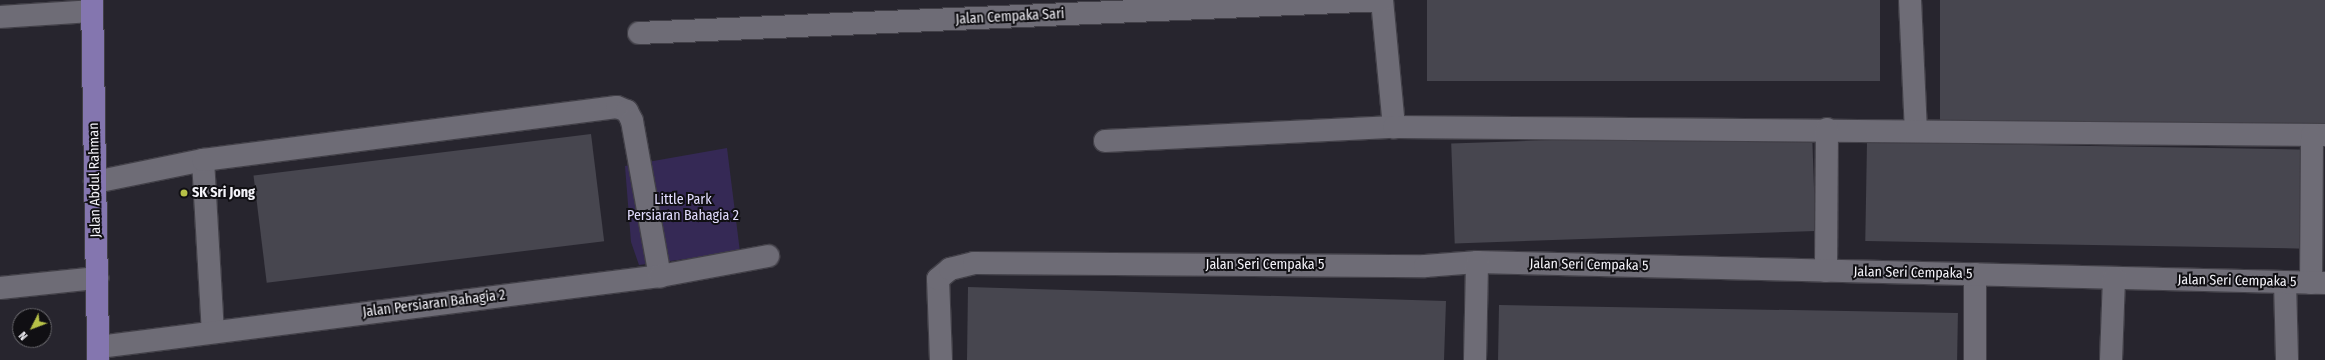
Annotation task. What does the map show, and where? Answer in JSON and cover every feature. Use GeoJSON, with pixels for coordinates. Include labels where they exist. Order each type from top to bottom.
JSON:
{"type":"FeatureCollection","features":[{"type":"Feature","properties":{"kind":"main road","name":"Jalan Abdul Rahman"},"geometry":{"type":"LineString","coordinates":[[92,6],[99,353]]}},
{"type":"Feature","properties":{"kind":"street","name":"Jalan Cempaka Sari"},"geometry":{"type":"LineString","coordinates":[[639,33],[1382,0],[1394,127]]}},
{"type":"Feature","properties":{"kind":"street"},"geometry":{"type":"LineString","coordinates":[[1910,0],[1916,130]]}},
{"type":"Feature","properties":{"kind":"street"},"geometry":{"type":"LineString","coordinates":[[0,17],[92,6]]}},
{"type":"Feature","properties":{"kind":"street"},"geometry":{"type":"LineString","coordinates":[[95,182],[203,160],[617,107],[627,111],[632,121],[660,276]]}},
{"type":"Feature","properties":{"kind":"street"},"geometry":{"type":"LineString","coordinates":[[1105,141],[1394,127],[1827,129],[2319,135],[2318,283]]}},
{"type":"Feature","properties":{"kind":"street"},"geometry":{"type":"LineString","coordinates":[[1826,271],[1827,129]]}},
{"type":"Feature","properties":{"kind":"street"},"geometry":{"type":"LineString","coordinates":[[203,160],[213,332]]}},
{"type":"Feature","properties":{"kind":"street","name":"Jalan Persiaran Bahagia 2"},"geometry":{"type":"LineString","coordinates":[[99,353],[120,343],[660,276],[768,256]]}},
{"type":"Feature","properties":{"kind":"street"},"geometry":{"type":"LineString","coordinates":[[1476,360],[1478,262]]}},
{"type":"Feature","properties":{"kind":"street","name":"Jalan Seri Cempaka 5"},"geometry":{"type":"LineString","coordinates":[[941,360],[938,279],[950,269],[974,263],[1425,266],[1478,262],[2318,283]]}},
{"type":"Feature","properties":{"kind":"street"},"geometry":{"type":"LineString","coordinates":[[1975,274],[1975,360]]}},
{"type":"Feature","properties":{"kind":"street"},"geometry":{"type":"LineString","coordinates":[[0,288],[97,278]]}},
{"type":"Feature","properties":{"kind":"street"},"geometry":{"type":"LineString","coordinates":[[2111,360],[2114,278]]}},
{"type":"Feature","properties":{"kind":"street"},"geometry":{"type":"LineString","coordinates":[[2285,282],[2287,360]]}},
{"type":"Feature","properties":{"kind":"green space","name":"Little Park Persiaran Bahagia 2"},"geometry":{"type":"Polygon","coordinates":[[[727,148],[740,252],[639,265],[631,242],[625,166],[727,148]]]}},
{"type":"Feature","properties":{"kind":"building"},"geometry":{"type":"Polygon","coordinates":[[[1427,0],[1880,0],[1880,81],[1427,81],[1427,0]]]}},
{"type":"Feature","properties":{"kind":"building"},"geometry":{"type":"Polygon","coordinates":[[[1940,0],[2325,0],[2325,123],[1940,123],[1940,0]]]}},
{"type":"Feature","properties":{"kind":"building"},"geometry":{"type":"Polygon","coordinates":[[[1812,131],[1815,231],[1455,244],[1451,144],[1812,131]]]}},
{"type":"Feature","properties":{"kind":"building"},"geometry":{"type":"Polygon","coordinates":[[[591,134],[604,241],[267,283],[254,175],[591,134]]]}},
{"type":"Feature","properties":{"kind":"building"},"geometry":{"type":"Polygon","coordinates":[[[1867,142],[2308,150],[2306,249],[1865,241],[1867,142]]]}},
{"type":"Feature","properties":{"kind":"building"},"geometry":{"type":"Polygon","coordinates":[[[968,287],[1446,301],[1444,360],[967,360],[968,287]]]}},
{"type":"Feature","properties":{"kind":"building"},"geometry":{"type":"Polygon","coordinates":[[[1499,305],[1958,313],[1957,360],[1498,360],[1499,305]]]}},
{"type":"Feature","properties":{"kind":"place","name":"SK Sri Jong"},"geometry":{"type":"Point","coordinates":[184,193]}}]}
